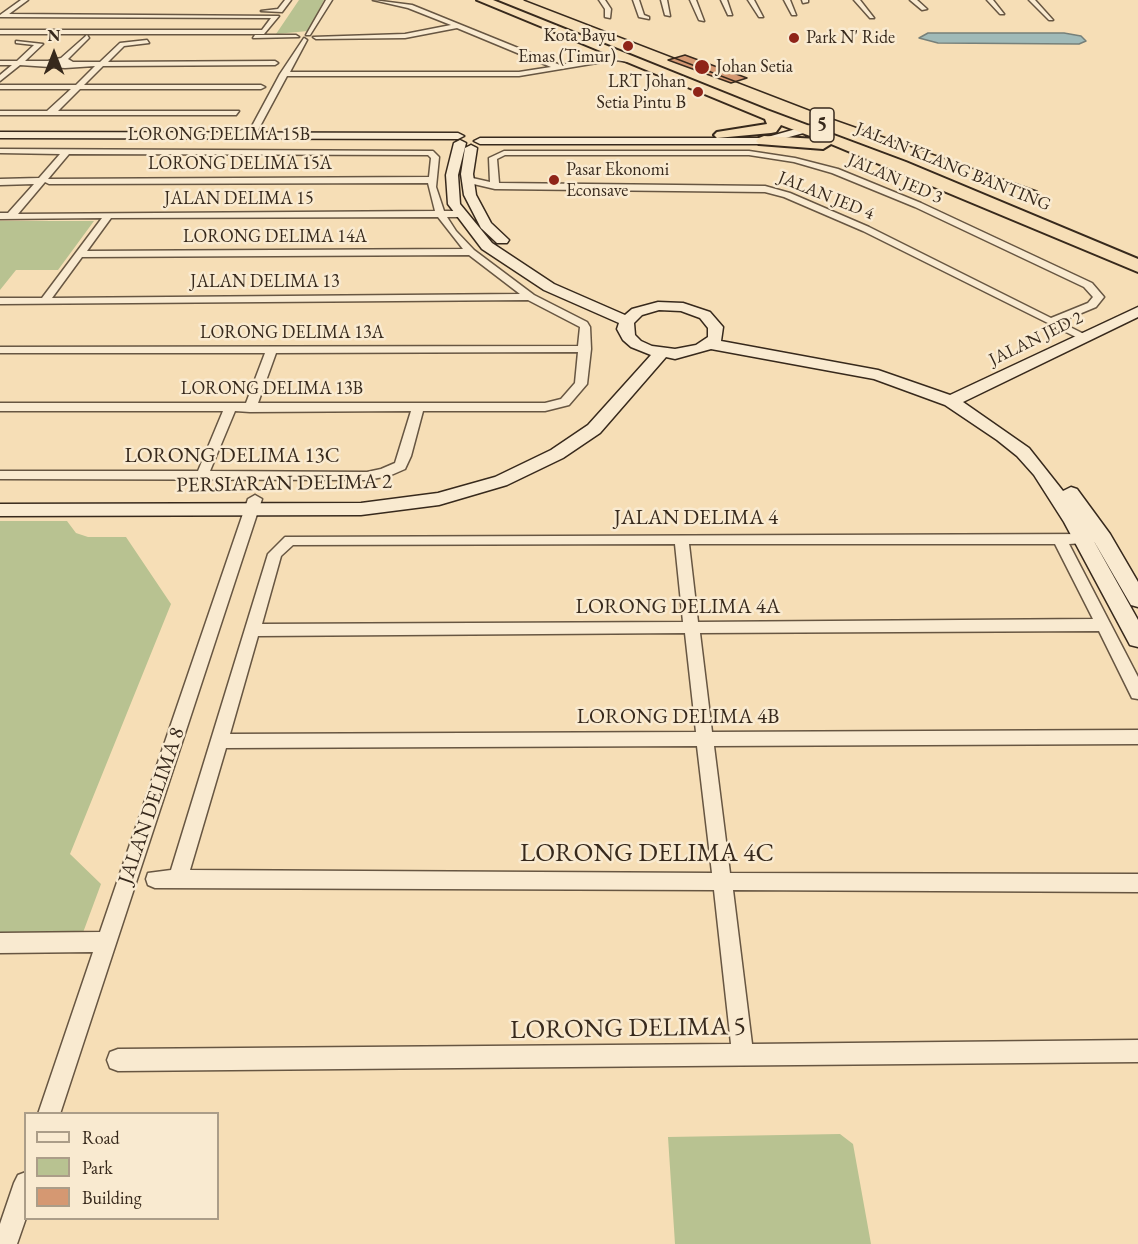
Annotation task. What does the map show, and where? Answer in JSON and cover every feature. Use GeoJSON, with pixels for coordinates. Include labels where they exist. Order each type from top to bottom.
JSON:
{"type":"FeatureCollection","features":[{"type":"Feature","properties":{"kind":"highway"},"geometry":{"type":"LineString","coordinates":[[482,0],[502,3]]}},
{"type":"Feature","properties":{"kind":"highway","name":"JALAN KLANG BANTING"},"geometry":{"type":"LineString","coordinates":[[502,3],[762,113],[809,125],[900,165],[1133,260]]}},
{"type":"Feature","properties":{"kind":"highway","name":"JALAN KLANG BANTING"},"geometry":{"type":"LineString","coordinates":[[502,3],[809,125],[966,182],[1133,260]]}},
{"type":"Feature","properties":{"kind":"highway"},"geometry":{"type":"LineString","coordinates":[[722,135],[771,129],[775,123],[762,113]]}},
{"type":"Feature","properties":{"kind":"highway"},"geometry":{"type":"LineString","coordinates":[[764,141],[824,144],[900,165]]}},
{"type":"Feature","properties":{"kind":"highway"},"geometry":{"type":"LineString","coordinates":[[1133,260],[1138,271]]}},
{"type":"Feature","properties":{"kind":"street"},"geometry":{"type":"LineString","coordinates":[[3,14],[13,0]]}},
{"type":"Feature","properties":{"kind":"street"},"geometry":{"type":"LineString","coordinates":[[3,14],[25,0]]}},
{"type":"Feature","properties":{"kind":"street"},"geometry":{"type":"LineString","coordinates":[[263,34],[275,14],[288,0]]}},
{"type":"Feature","properties":{"kind":"street"},"geometry":{"type":"LineString","coordinates":[[235,136],[255,128],[302,37],[329,0]]}},
{"type":"Feature","properties":{"kind":"street"},"geometry":{"type":"LineString","coordinates":[[376,0],[410,6],[561,68]]}},
{"type":"Feature","properties":{"kind":"street"},"geometry":{"type":"LineString","coordinates":[[602,0],[608,9],[608,18]]}},
{"type":"Feature","properties":{"kind":"street"},"geometry":{"type":"LineString","coordinates":[[636,0],[641,16],[646,18]]}},
{"type":"Feature","properties":{"kind":"street"},"geometry":{"type":"LineString","coordinates":[[664,0],[668,15]]}},
{"type":"Feature","properties":{"kind":"street"},"geometry":{"type":"LineString","coordinates":[[693,0],[702,20]]}},
{"type":"Feature","properties":{"kind":"street"},"geometry":{"type":"LineString","coordinates":[[724,0],[730,14]]}},
{"type":"Feature","properties":{"kind":"street"},"geometry":{"type":"LineString","coordinates":[[751,0],[761,16]]}},
{"type":"Feature","properties":{"kind":"street"},"geometry":{"type":"LineString","coordinates":[[759,0],[763,8]]}},
{"type":"Feature","properties":{"kind":"street"},"geometry":{"type":"LineString","coordinates":[[787,0],[794,14]]}},
{"type":"Feature","properties":{"kind":"street"},"geometry":{"type":"LineString","coordinates":[[857,0],[872,16]]}},
{"type":"Feature","properties":{"kind":"street"},"geometry":{"type":"LineString","coordinates":[[913,0],[924,9]]}},
{"type":"Feature","properties":{"kind":"street"},"geometry":{"type":"LineString","coordinates":[[990,0],[1002,13]]}},
{"type":"Feature","properties":{"kind":"street"},"geometry":{"type":"LineString","coordinates":[[1032,0],[1052,19]]}},
{"type":"Feature","properties":{"kind":"street"},"geometry":{"type":"LineString","coordinates":[[3,14],[275,14]]}},
{"type":"Feature","properties":{"kind":"street"},"geometry":{"type":"LineString","coordinates":[[0,34],[87,37],[263,34],[302,37],[405,36],[458,26]]}},
{"type":"Feature","properties":{"kind":"street"},"geometry":{"type":"LineString","coordinates":[[0,34],[252,32],[263,34]]}},
{"type":"Feature","properties":{"kind":"street"},"geometry":{"type":"LineString","coordinates":[[66,62],[87,37]]}},
{"type":"Feature","properties":{"kind":"street"},"geometry":{"type":"LineString","coordinates":[[0,79],[40,44],[11,42]]}},
{"type":"Feature","properties":{"kind":"street"},"geometry":{"type":"LineString","coordinates":[[48,113],[54,111],[100,64],[127,43],[156,42]]}},
{"type":"Feature","properties":{"kind":"street"},"geometry":{"type":"LineString","coordinates":[[244,42],[288,42]]}},
{"type":"Feature","properties":{"kind":"street"},"geometry":{"type":"LineString","coordinates":[[597,45],[609,52],[603,59]]}},
{"type":"Feature","properties":{"kind":"street"},"geometry":{"type":"LineString","coordinates":[[284,75],[519,74],[603,59],[615,58],[641,63]]}},
{"type":"Feature","properties":{"kind":"street"},"geometry":{"type":"LineString","coordinates":[[0,63],[48,63],[52,67],[66,62],[100,64],[275,63]]}},
{"type":"Feature","properties":{"kind":"street"},"geometry":{"type":"LineString","coordinates":[[0,87],[261,87]]}},
{"type":"Feature","properties":{"kind":"street"},"geometry":{"type":"LineString","coordinates":[[0,113],[236,113]]}},
{"type":"Feature","properties":{"kind":"street"},"geometry":{"type":"LineString","coordinates":[[0,141],[465,144],[768,134],[809,125]]}},
{"type":"Feature","properties":{"kind":"street"},"geometry":{"type":"LineString","coordinates":[[0,135],[270,136],[465,144],[514,140],[764,141],[809,125]]}},
{"type":"Feature","properties":{"kind":"street"},"geometry":{"type":"LineString","coordinates":[[255,128],[258,133],[270,136]]}},
{"type":"Feature","properties":{"kind":"street"},"geometry":{"type":"LineString","coordinates":[[414,142],[447,148],[465,144],[483,147],[514,140]]}},
{"type":"Feature","properties":{"kind":"street"},"geometry":{"type":"LineString","coordinates":[[465,144],[468,180],[476,206],[486,225],[504,242],[570,285],[632,316]]}},
{"type":"Feature","properties":{"kind":"street"},"geometry":{"type":"LineString","coordinates":[[465,144],[452,175],[454,204],[487,246],[549,287],[632,316],[658,306],[690,308],[712,320],[713,339]]}},
{"type":"Feature","properties":{"kind":"street","name":"LORONG DELIMA 15B"},"geometry":{"type":"LineString","coordinates":[[0,151],[421,151],[435,157],[431,180]]}},
{"type":"Feature","properties":{"kind":"street"},"geometry":{"type":"LineString","coordinates":[[15,216],[70,152]]}},
{"type":"Feature","properties":{"kind":"street","name":"JALAN JED 3"},"geometry":{"type":"LineString","coordinates":[[495,186],[492,158],[504,153],[749,153],[795,160],[835,171],[918,206],[1088,285],[1099,297],[1092,304],[1052,321]]}},
{"type":"Feature","properties":{"kind":"street"},"geometry":{"type":"LineString","coordinates":[[431,180],[441,216],[453,233],[471,252],[530,297],[582,322],[585,327],[585,349]]}},
{"type":"Feature","properties":{"kind":"street","name":"LORONG DELIMA 15A"},"geometry":{"type":"LineString","coordinates":[[0,182],[431,180]]}},
{"type":"Feature","properties":{"kind":"street","name":"JALAN JED 4"},"geometry":{"type":"LineString","coordinates":[[468,180],[495,186],[765,189],[787,195],[866,229],[1084,338]]}},
{"type":"Feature","properties":{"kind":"street","name":"JALAN JED 4"},"geometry":{"type":"LineString","coordinates":[[476,206],[495,186]]}},
{"type":"Feature","properties":{"kind":"street"},"geometry":{"type":"LineString","coordinates":[[460,214],[476,206]]}},
{"type":"Feature","properties":{"kind":"street","name":"JALAN DELIMA 15"},"geometry":{"type":"LineString","coordinates":[[0,216],[441,216],[460,214]]}},
{"type":"Feature","properties":{"kind":"street"},"geometry":{"type":"LineString","coordinates":[[46,299],[108,216]]}},
{"type":"Feature","properties":{"kind":"street","name":"LORONG DELIMA 14A"},"geometry":{"type":"LineString","coordinates":[[80,254],[471,252]]}},
{"type":"Feature","properties":{"kind":"street","name":"JALAN DELIMA 13"},"geometry":{"type":"LineString","coordinates":[[0,301],[530,297]]}},
{"type":"Feature","properties":{"kind":"street","name":"JALAN JED 2"},"geometry":{"type":"LineString","coordinates":[[957,399],[1138,311]]}},
{"type":"Feature","properties":{"kind":"street"},"geometry":{"type":"LineString","coordinates":[[632,316],[625,329],[628,337],[655,352],[689,353],[713,339],[878,375],[957,399],[1023,452],[1093,539],[1138,600]]}},
{"type":"Feature","properties":{"kind":"street"},"geometry":{"type":"LineString","coordinates":[[250,408],[272,349]]}},
{"type":"Feature","properties":{"kind":"street","name":"LORONG DELIMA 13A"},"geometry":{"type":"LineString","coordinates":[[0,350],[585,349]]}},
{"type":"Feature","properties":{"kind":"street","name":"LORONG DELIMA 13B"},"geometry":{"type":"LineString","coordinates":[[0,407],[545,407],[565,402],[577,391],[583,375],[585,349]]}},
{"type":"Feature","properties":{"kind":"street","name":"PERSIARAN DELIMA 2"},"geometry":{"type":"LineString","coordinates":[[0,500],[253,504],[361,509],[440,499],[501,482],[557,454],[594,429],[655,352]]}},
{"type":"Feature","properties":{"kind":"street"},"geometry":{"type":"LineString","coordinates":[[203,474],[230,407]]}},
{"type":"Feature","properties":{"kind":"street","name":"LORONG DELIMA 13C"},"geometry":{"type":"LineString","coordinates":[[0,475],[367,476],[384,473],[400,466],[405,456],[418,407]]}},
{"type":"Feature","properties":{"kind":"street","name":"PERSIARAN DELIMA 2"},"geometry":{"type":"LineString","coordinates":[[0,510],[253,504]]}},
{"type":"Feature","properties":{"kind":"street","name":"JALAN DELIMA 8"},"geometry":{"type":"LineString","coordinates":[[49,1112],[253,504]]}},
{"type":"Feature","properties":{"kind":"street"},"geometry":{"type":"LineString","coordinates":[[681,539],[743,1054]]}},
{"type":"Feature","properties":{"kind":"street"},"geometry":{"type":"LineString","coordinates":[[1060,539],[1138,693]]}},
{"type":"Feature","properties":{"kind":"street"},"geometry":{"type":"LineString","coordinates":[[1093,539],[1138,639]]}},
{"type":"Feature","properties":{"kind":"street","name":"JALAN DELIMA 4"},"geometry":{"type":"LineString","coordinates":[[253,630],[275,554],[290,540],[1093,539]]}},
{"type":"Feature","properties":{"kind":"street","name":"LORONG DELIMA 4A"},"geometry":{"type":"LineString","coordinates":[[253,630],[1103,625]]}},
{"type":"Feature","properties":{"kind":"street"},"geometry":{"type":"LineString","coordinates":[[178,879],[253,630]]}},
{"type":"Feature","properties":{"kind":"street","name":"LORONG DELIMA 4B"},"geometry":{"type":"LineString","coordinates":[[219,741],[1138,737]]}},
{"type":"Feature","properties":{"kind":"street","name":"LORONG DELIMA 4C"},"geometry":{"type":"LineString","coordinates":[[155,879],[1138,883]]}},
{"type":"Feature","properties":{"kind":"street"},"geometry":{"type":"LineString","coordinates":[[0,943],[106,942]]}},
{"type":"Feature","properties":{"kind":"street","name":"LORONG DELIMA 5"},"geometry":{"type":"LineString","coordinates":[[118,1060],[1138,1052]]}},
{"type":"Feature","properties":{"kind":"street"},"geometry":{"type":"LineString","coordinates":[[5,1244],[24,1190]]}},
{"type":"Feature","properties":{"kind":"green space"},"geometry":{"type":"Polygon","coordinates":[[[299,0],[324,0],[308,31],[276,34],[299,0]]]}},
{"type":"Feature","properties":{"kind":"green space"},"geometry":{"type":"Polygon","coordinates":[[[0,221],[94,221],[58,270],[16,270],[0,290],[0,221]]]}},
{"type":"Feature","properties":{"kind":"green space"},"geometry":{"type":"Polygon","coordinates":[[[0,521],[67,521],[76,533],[88,537],[126,537],[171,604],[70,854],[101,884],[81,938],[0,938],[0,521]]]}},
{"type":"Feature","properties":{"kind":"green space"},"geometry":{"type":"Polygon","coordinates":[[[840,1134],[853,1144],[871,1244],[675,1244],[668,1137],[840,1134]]]}},
{"type":"Feature","properties":{"kind":"water"},"geometry":{"type":"Polygon","coordinates":[[[928,33],[1064,33],[1081,36],[1086,41],[1079,44],[938,43],[919,38],[928,33]]]}},
{"type":"Feature","properties":{"kind":"building","name":"Johan Setia"},"geometry":{"type":"Polygon","coordinates":[[[685,55],[747,78],[731,83],[668,60],[685,55]]]}},
{"type":"Feature","properties":{"kind":"tram line"},"geometry":{"type":"LineString","coordinates":[[524,0],[830,118],[1037,191]]}},
{"type":"Feature","properties":{"kind":"place","name":"Park N' Ride"},"geometry":{"type":"Point","coordinates":[794,38]}},
{"type":"Feature","properties":{"kind":"place","name":"Kota Bayu Emas (Timur)"},"geometry":{"type":"Point","coordinates":[628,46]}},
{"type":"Feature","properties":{"kind":"place","name":"Johan Setia"},"geometry":{"type":"Point","coordinates":[702,67]}},
{"type":"Feature","properties":{"kind":"place","name":"LRT Johan Setia Pintu B"},"geometry":{"type":"Point","coordinates":[698,92]}},
{"type":"Feature","properties":{"kind":"place","name":"Pasar Ekonomi Econsave"},"geometry":{"type":"Point","coordinates":[554,180]}}]}
